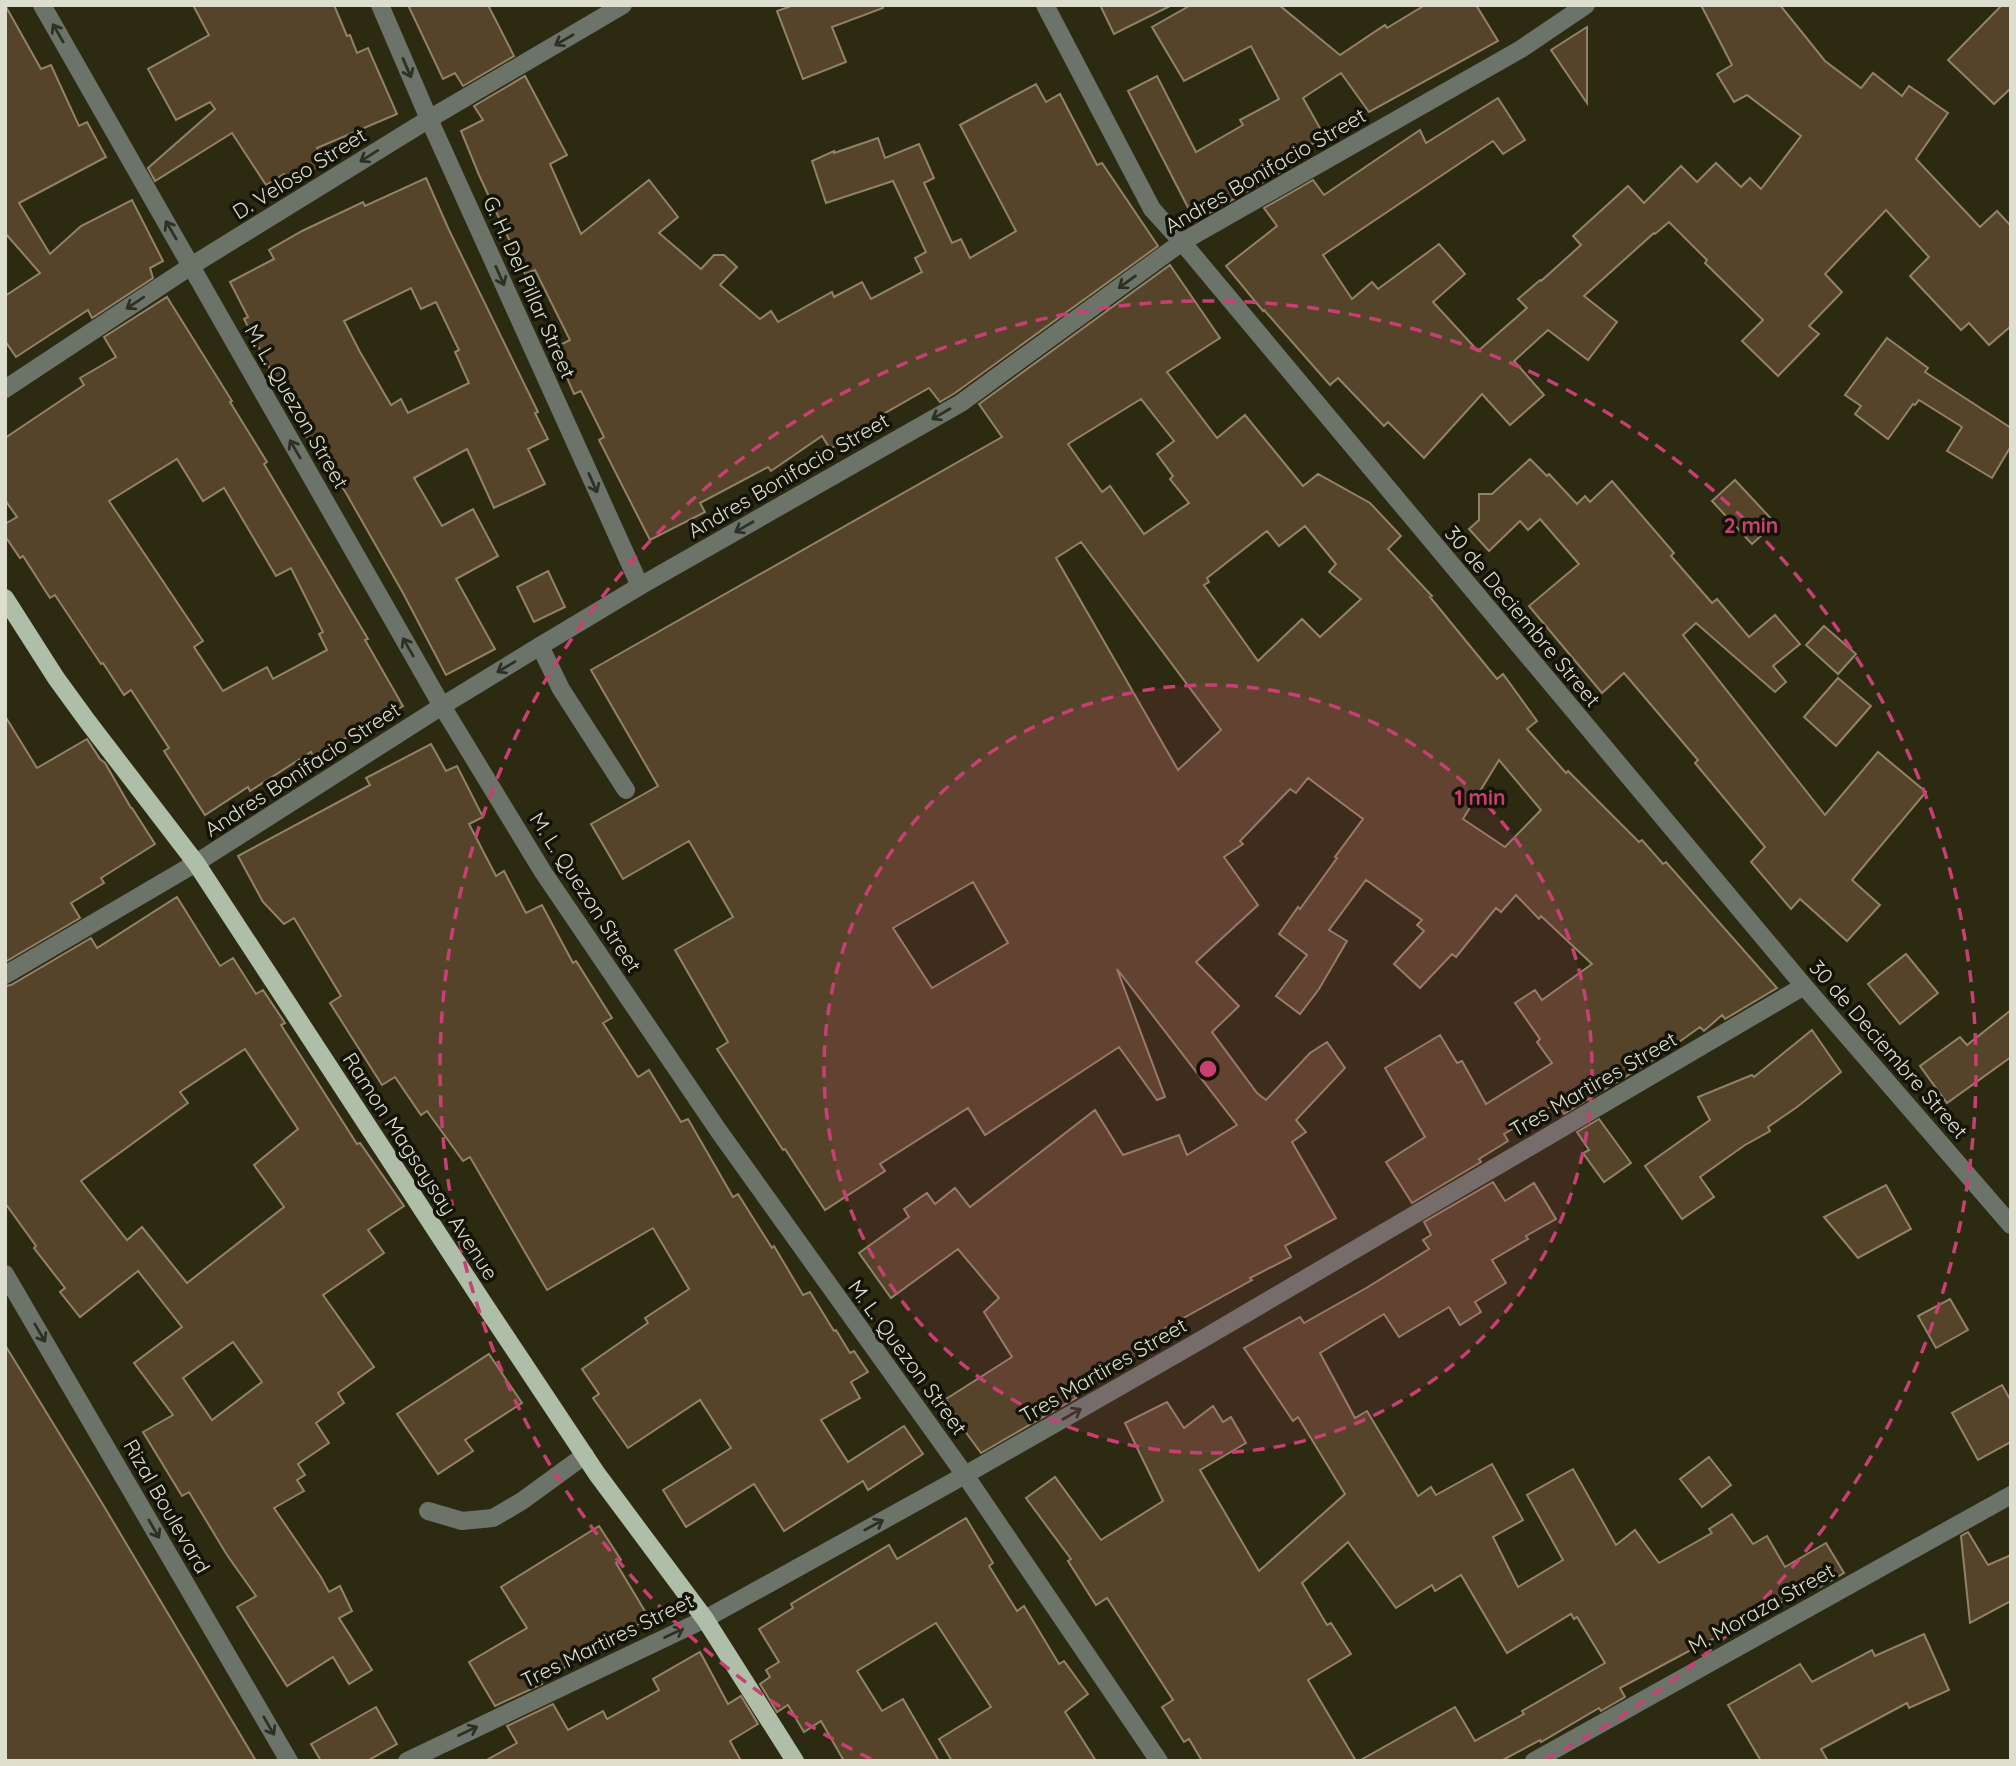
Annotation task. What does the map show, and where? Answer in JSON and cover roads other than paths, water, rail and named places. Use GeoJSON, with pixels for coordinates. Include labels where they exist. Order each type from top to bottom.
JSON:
{"type":"FeatureCollection","features":[{"type":"Feature","properties":{"kind":"main road","name":"Ramon Magsaysay Avenue"},"geometry":{"type":"LineString","coordinates":[[5,598],[56,678],[196,863],[454,1259],[585,1455],[705,1619],[795,1761]]}},
{"type":"Feature","properties":{"kind":"street","name":"M. L. Quezon Street"},"geometry":{"type":"LineString","coordinates":[[42,5],[442,706],[543,872],[683,1079],[965,1475],[1158,1761]]}},
{"type":"Feature","properties":{"kind":"street","name":"G. H. Del Pillar Street"},"geometry":{"type":"LineString","coordinates":[[380,5],[640,586]]}},
{"type":"Feature","properties":{"kind":"street","name":"D. Veloso Street"},"geometry":{"type":"LineString","coordinates":[[5,389],[191,266],[429,119],[623,5]]}},
{"type":"Feature","properties":{"kind":"street","name":"30 de Deciembre Street"},"geometry":{"type":"LineString","coordinates":[[1045,5],[1152,209],[1804,986],[2011,1225]]}},
{"type":"Feature","properties":{"kind":"street","name":"Andres Bonifacio Street"},"geometry":{"type":"LineString","coordinates":[[5,975],[196,863],[442,706],[640,586],[961,403],[1182,242],[1521,49],[1586,5]]}},
{"type":"Feature","properties":{"kind":"street"},"geometry":{"type":"LineString","coordinates":[[540,646],[561,689],[626,790]]}},
{"type":"Feature","properties":{"kind":"street","name":"Tres Martires Street"},"geometry":{"type":"LineString","coordinates":[[407,1761],[705,1619],[965,1475],[1194,1344],[1804,986]]}},
{"type":"Feature","properties":{"kind":"street","name":"Rizal Boulevard"},"geometry":{"type":"LineString","coordinates":[[5,1274],[289,1761]]}},
{"type":"Feature","properties":{"kind":"street"},"geometry":{"type":"LineString","coordinates":[[428,1511],[461,1521],[493,1518],[522,1501],[585,1455]]}},
{"type":"Feature","properties":{"kind":"street","name":"M. Moraza Street"},"geometry":{"type":"LineString","coordinates":[[1534,1761],[2011,1495]]}}]}
